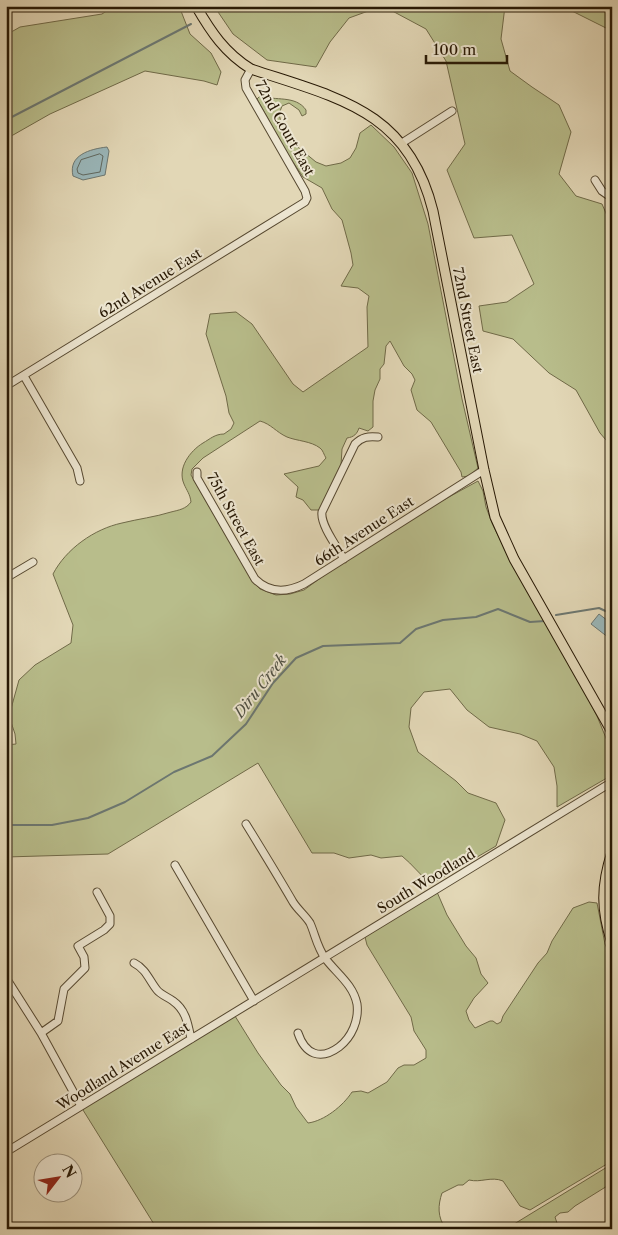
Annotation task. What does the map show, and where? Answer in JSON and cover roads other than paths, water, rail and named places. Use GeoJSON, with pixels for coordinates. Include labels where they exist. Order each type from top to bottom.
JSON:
{"type":"FeatureCollection","features":[{"type":"Feature","properties":{"kind":"main road","name":"72nd Street East"},"geometry":{"type":"LineString","coordinates":[[196,6],[208,28],[223,47],[251,68],[351,104],[377,121],[402,143],[420,171],[430,199],[495,517],[504,539],[612,732]]}},
{"type":"Feature","properties":{"kind":"main road"},"geometry":{"type":"LineString","coordinates":[[612,852],[605,875],[603,898],[606,925],[612,943]]}},
{"type":"Feature","properties":{"kind":"street","name":"72nd Court East"},"geometry":{"type":"LineString","coordinates":[[251,68],[245,80],[246,88],[305,191],[307,200]]}},
{"type":"Feature","properties":{"kind":"street"},"geometry":{"type":"LineString","coordinates":[[402,143],[452,111]]}},
{"type":"Feature","properties":{"kind":"street"},"geometry":{"type":"LineString","coordinates":[[595,180],[602,191],[612,198]]}},
{"type":"Feature","properties":{"kind":"street","name":"62nd Avenue East"},"geometry":{"type":"LineString","coordinates":[[6,386],[290,213],[307,200]]}},
{"type":"Feature","properties":{"kind":"street"},"geometry":{"type":"LineString","coordinates":[[24,376],[77,468],[80,481]]}},
{"type":"Feature","properties":{"kind":"street"},"geometry":{"type":"LineString","coordinates":[[344,559],[324,525],[322,512],[355,444],[367,436],[378,437]]}},
{"type":"Feature","properties":{"kind":"street","name":"66th Avenue East"},"geometry":{"type":"LineString","coordinates":[[255,579],[271,590],[285,591],[304,584],[484,470]]}},
{"type":"Feature","properties":{"kind":"street","name":"75th Street East"},"geometry":{"type":"LineString","coordinates":[[197,472],[197,478],[255,579]]}},
{"type":"Feature","properties":{"kind":"street"},"geometry":{"type":"LineString","coordinates":[[6,578],[33,562]]}},
{"type":"Feature","properties":{"kind":"street","name":"South Woodland"},"geometry":{"type":"LineString","coordinates":[[254,1001],[612,782]]}},
{"type":"Feature","properties":{"kind":"street"},"geometry":{"type":"LineString","coordinates":[[246,824],[294,903],[310,923],[316,943],[325,958],[353,991],[357,1004],[354,1026],[343,1044],[332,1052],[315,1054],[307,1050],[298,1034]]}},
{"type":"Feature","properties":{"kind":"street"},"geometry":{"type":"LineString","coordinates":[[175,865],[254,1001]]}},
{"type":"Feature","properties":{"kind":"street"},"geometry":{"type":"LineString","coordinates":[[41,1033],[58,1021],[64,989],[69,982],[86,968],[84,956],[78,946],[104,930],[110,924],[110,916],[97,892]]}},
{"type":"Feature","properties":{"kind":"street"},"geometry":{"type":"LineString","coordinates":[[134,963],[144,969],[159,992],[182,1009],[188,1021],[191,1039]]}},
{"type":"Feature","properties":{"kind":"street"},"geometry":{"type":"LineString","coordinates":[[6,978],[41,1033],[81,1106]]}},
{"type":"Feature","properties":{"kind":"street","name":"Woodland Avenue East"},"geometry":{"type":"LineString","coordinates":[[6,1152],[254,1001]]}},
{"type":"Feature","properties":{"kind":"water"},"geometry":{"type":"Polygon","coordinates":[[[107,147],[109,151],[105,175],[83,180],[73,176],[72,169],[77,158],[94,149],[107,147]]]}},
{"type":"Feature","properties":{"kind":"water"},"geometry":{"type":"Polygon","coordinates":[[[599,614],[612,624],[612,635],[609,638],[591,624],[599,614]]]}},
{"type":"Feature","properties":{"kind":"waterway"},"geometry":{"type":"LineString","coordinates":[[210,10],[215,6]]}},
{"type":"Feature","properties":{"kind":"waterway"},"geometry":{"type":"LineString","coordinates":[[6,120],[191,24]]}},
{"type":"Feature","properties":{"kind":"waterway","name":"Diru Creek"},"geometry":{"type":"LineString","coordinates":[[556,615],[599,608],[612,614]]}},
{"type":"Feature","properties":{"kind":"waterway","name":"Diru Creek"},"geometry":{"type":"LineString","coordinates":[[6,825],[52,825],[88,818],[125,802],[174,772],[212,756],[246,724],[273,683],[296,658],[323,646],[400,643],[416,629],[443,620],[476,617],[498,609],[530,622],[545,621]]}}]}
